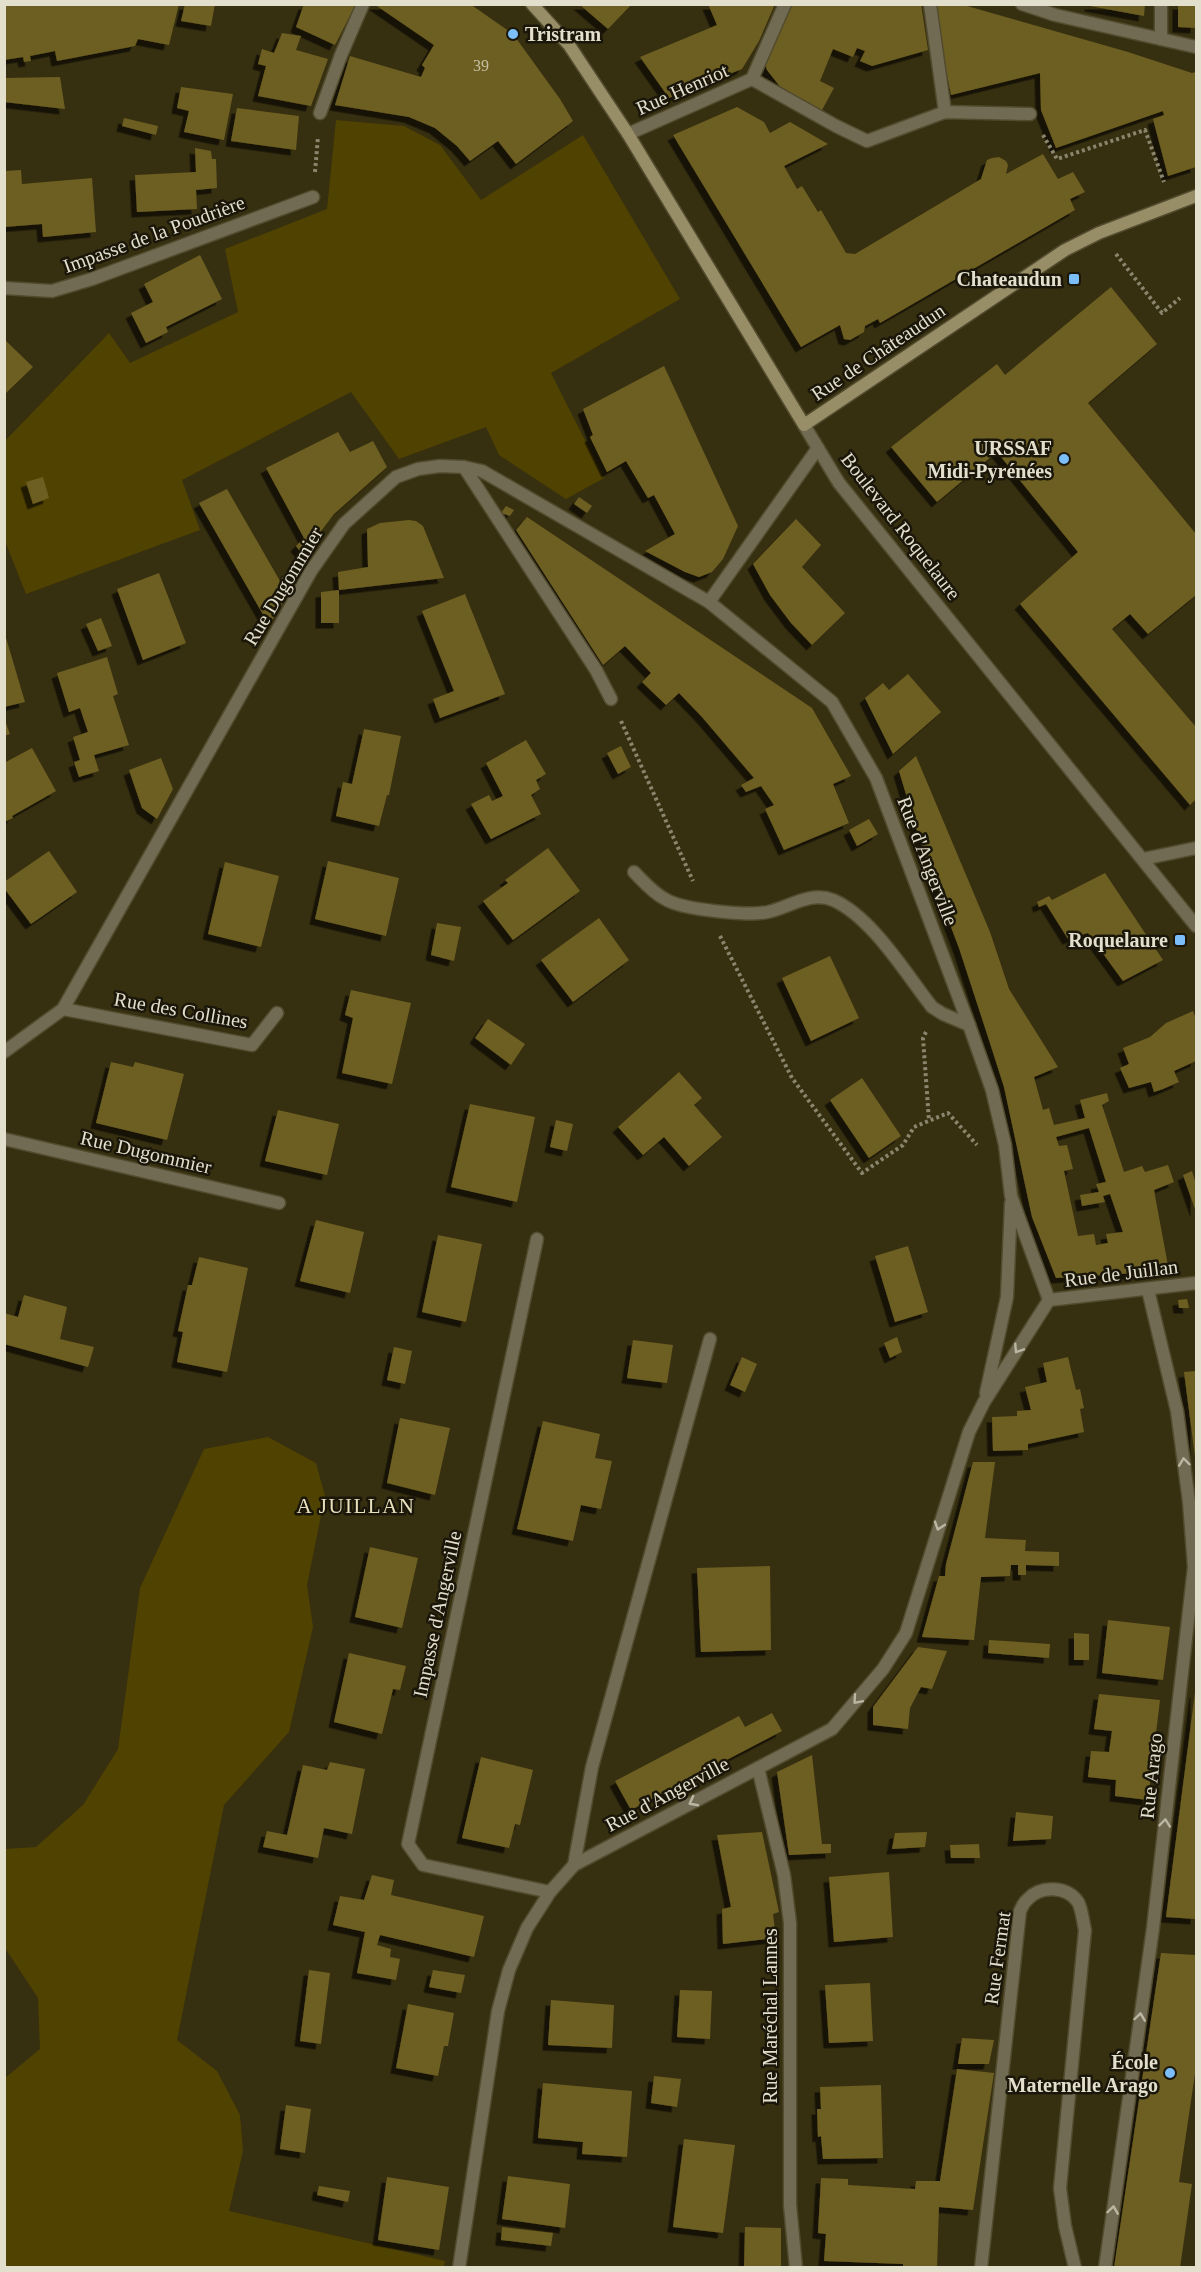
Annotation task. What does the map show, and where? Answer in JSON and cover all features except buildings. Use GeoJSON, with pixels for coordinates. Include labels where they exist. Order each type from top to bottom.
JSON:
{"type":"FeatureCollection","features":[{"type":"Feature","properties":{"kind":"street"},"geometry":{"type":"LineString","coordinates":[[320,112],[363,4]]}},
{"type":"Feature","properties":{"kind":"street","name":"Boulevard Roquelaure"},"geometry":{"type":"LineString","coordinates":[[532,4],[569,45],[628,134],[839,483],[1197,926]]}},
{"type":"Feature","properties":{"kind":"street","name":"Rue Henriot"},"geometry":{"type":"LineString","coordinates":[[628,134],[752,79],[785,4]]}},
{"type":"Feature","properties":{"kind":"street"},"geometry":{"type":"LineString","coordinates":[[930,4],[945,112],[1030,114]]}},
{"type":"Feature","properties":{"kind":"street"},"geometry":{"type":"LineString","coordinates":[[1022,4],[1055,15],[1197,47]]}},
{"type":"Feature","properties":{"kind":"street"},"geometry":{"type":"LineString","coordinates":[[1161,4],[1161,39]]}},
{"type":"Feature","properties":{"kind":"street","name":"Rue Henriot"},"geometry":{"type":"LineString","coordinates":[[752,79],[867,141],[945,112]]}},
{"type":"Feature","properties":{"kind":"street","name":"Rue de Châteaudun"},"geometry":{"type":"LineString","coordinates":[[804,425],[1065,250],[1099,233],[1197,195]]}},
{"type":"Feature","properties":{"kind":"street","name":"Impasse de la Poudrière"},"geometry":{"type":"LineString","coordinates":[[4,288],[52,291],[314,197]]}},
{"type":"Feature","properties":{"kind":"street"},"geometry":{"type":"LineString","coordinates":[[708,602],[818,448]]}},
{"type":"Feature","properties":{"kind":"street","name":"Rue Dugommier"},"geometry":{"type":"LineString","coordinates":[[4,1052],[63,1009],[311,571],[344,524],[396,477],[429,467],[464,467],[482,471],[708,602]]}},
{"type":"Feature","properties":{"kind":"street"},"geometry":{"type":"LineString","coordinates":[[464,467],[596,670],[611,699]]}},
{"type":"Feature","properties":{"kind":"street","name":"Rue d'Angerville"},"geometry":{"type":"LineString","coordinates":[[708,602],[832,702],[876,778],[992,1090],[1005,1145],[1011,1196],[1007,1297],[984,1402]]}},
{"type":"Feature","properties":{"kind":"street"},"geometry":{"type":"LineString","coordinates":[[1143,859],[1197,848]]}},
{"type":"Feature","properties":{"kind":"street"},"geometry":{"type":"LineString","coordinates":[[634,872],[665,900],[707,910],[752,914],[769,912],[811,896],[832,900],[848,908],[871,927],[932,1007],[969,1025]]}},
{"type":"Feature","properties":{"kind":"street","name":"Rue des Collines"},"geometry":{"type":"LineString","coordinates":[[63,1009],[252,1045],[277,1013]]}},
{"type":"Feature","properties":{"kind":"street","name":"Rue Dugommier"},"geometry":{"type":"LineString","coordinates":[[4,1139],[279,1203]]}},
{"type":"Feature","properties":{"kind":"street","name":"Rue d'Angerville"},"geometry":{"type":"LineString","coordinates":[[459,2268],[498,2011],[509,1970],[527,1928],[550,1892],[574,1865],[832,1729],[889,1660],[906,1633],[969,1432],[984,1402],[1049,1300],[1011,1196]]}},
{"type":"Feature","properties":{"kind":"street","name":"Impasse d'Angerville"},"geometry":{"type":"LineString","coordinates":[[537,1239],[408,1844],[423,1865],[550,1892]]}},
{"type":"Feature","properties":{"kind":"street","name":"Rue de Juillan"},"geometry":{"type":"LineString","coordinates":[[1049,1300],[1197,1283]]}},
{"type":"Feature","properties":{"kind":"street","name":"Rue Arago"},"geometry":{"type":"LineString","coordinates":[[1105,2268],[1153,1928],[1194,1567],[1189,1502],[1177,1411],[1148,1290]]}},
{"type":"Feature","properties":{"kind":"street"},"geometry":{"type":"LineString","coordinates":[[574,1865],[592,1767],[710,1339]]}},
{"type":"Feature","properties":{"kind":"street","name":"Rue Maréchal Lannes"},"geometry":{"type":"LineString","coordinates":[[758,1768],[784,1875],[790,1923],[790,2205],[796,2268]]}},
{"type":"Feature","properties":{"kind":"street","name":"Rue Fermat"},"geometry":{"type":"LineString","coordinates":[[981,2268],[1020,1911],[1028,1899],[1038,1892],[1051,1889],[1066,1892],[1079,1903],[1085,1930],[1060,2188],[1065,2226],[1075,2268]]}},
{"type":"Feature","properties":{"kind":"path"},"geometry":{"type":"LineString","coordinates":[[314,197],[320,112]]}},
{"type":"Feature","properties":{"kind":"path"},"geometry":{"type":"LineString","coordinates":[[1030,114],[1057,159],[1145,130],[1172,204]]}},
{"type":"Feature","properties":{"kind":"path"},"geometry":{"type":"LineString","coordinates":[[1129,270],[1162,313],[1180,298]]}},
{"type":"Feature","properties":{"kind":"path"},"geometry":{"type":"LineString","coordinates":[[611,699],[707,910],[792,1078],[862,1173],[903,1145],[914,1127],[948,1113],[976,1144],[987,1148]]}},
{"type":"Feature","properties":{"kind":"path"},"geometry":{"type":"LineString","coordinates":[[929,1121],[922,1038],[928,1026],[943,1014]]}},
{"type":"Feature","properties":{"kind":"shaded area"},"geometry":{"type":"Polygon","coordinates":[[[336,120],[404,126],[440,145],[481,200],[583,135],[680,299],[551,373],[604,478],[566,499],[499,455],[486,427],[399,459],[351,392],[182,480],[200,530],[26,594],[5,541],[4,442],[109,333],[130,363],[238,312],[225,249],[327,209],[336,120]]]}},
{"type":"Feature","properties":{"kind":"shaded area"},"geometry":{"type":"Polygon","coordinates":[[[268,1437],[316,1463],[325,1496],[307,1585],[313,1627],[289,1732],[224,1805],[177,2040],[217,2071],[240,2115],[243,2151],[229,2211],[445,2261],[444,2267],[5,2267],[5,2078],[40,2049],[38,1998],[5,1948],[5,1849],[36,1847],[83,1805],[118,1749],[140,1588],[204,1449],[268,1437]]]}},
{"type":"Feature","properties":{"kind":"place","name":"Tristram"},"geometry":{"type":"Point","coordinates":[513,34]}},
{"type":"Feature","properties":{"kind":"place","name":"Chateaudun"},"geometry":{"type":"Point","coordinates":[1074,279]}},
{"type":"Feature","properties":{"kind":"place","name":"URSSAF Midi-Pyrénées"},"geometry":{"type":"Point","coordinates":[1064,459]}},
{"type":"Feature","properties":{"kind":"place","name":"Roquelaure"},"geometry":{"type":"Point","coordinates":[1180,940]}},
{"type":"Feature","properties":{"kind":"place","name":"École Maternelle Arago"},"geometry":{"type":"Point","coordinates":[1170,2073]}},
{"type":"Feature","properties":{"kind":"district","name":"A JUILLAN"},"geometry":{"type":"Point","coordinates":[356,1506]}}]}
